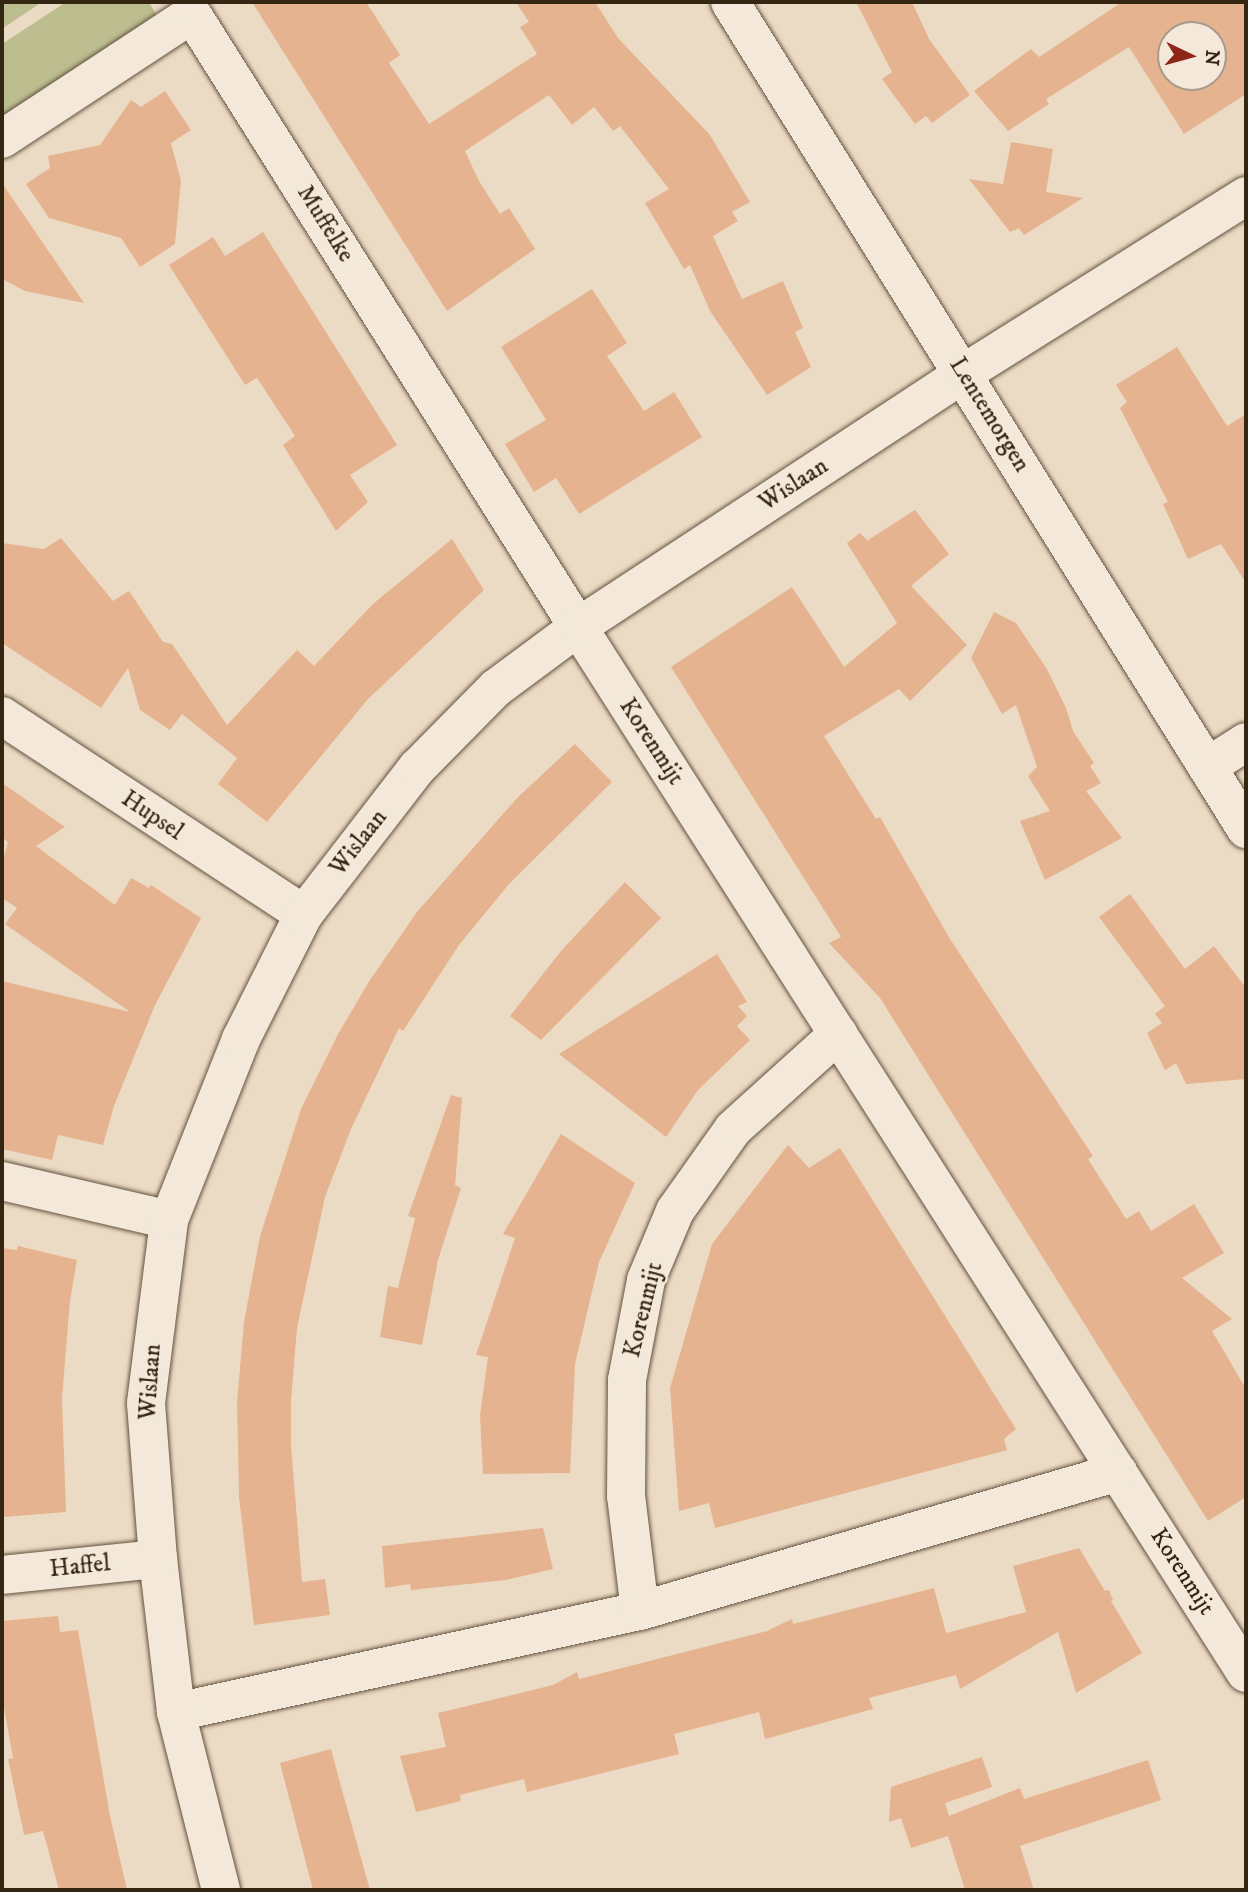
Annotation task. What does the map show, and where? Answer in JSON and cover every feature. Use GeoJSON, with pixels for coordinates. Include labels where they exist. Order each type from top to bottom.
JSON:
{"type":"FeatureCollection","features":[{"type":"Feature","properties":{"kind":"street","name":"Lentemorgen"},"geometry":{"type":"LineString","coordinates":[[730,2],[964,373],[1246,829]]}},
{"type":"Feature","properties":{"kind":"street","name":"Muffelke"},"geometry":{"type":"LineString","coordinates":[[2,139],[192,13],[578,627]]}},
{"type":"Feature","properties":{"kind":"street","name":"Wislaan"},"geometry":{"type":"LineString","coordinates":[[221,1890],[176,1712],[158,1559],[146,1404],[169,1220],[242,1039],[304,914],[417,768],[496,688],[578,627],[964,373],[1246,196]]}},
{"type":"Feature","properties":{"kind":"street","name":"Korenmijt"},"geometry":{"type":"LineString","coordinates":[[578,627],[1246,1672]]}},
{"type":"Feature","properties":{"kind":"street","name":"Hupsel"},"geometry":{"type":"LineString","coordinates":[[2,716],[304,914]]}},
{"type":"Feature","properties":{"kind":"street"},"geometry":{"type":"LineString","coordinates":[[1207,767],[1246,742]]}},
{"type":"Feature","properties":{"kind":"street","name":"Korenmijt"},"geometry":{"type":"LineString","coordinates":[[640,1611],[626,1496],[627,1380],[646,1280],[675,1211],[733,1129],[838,1034]]}},
{"type":"Feature","properties":{"kind":"street"},"geometry":{"type":"LineString","coordinates":[[2,1181],[169,1220]]}},
{"type":"Feature","properties":{"kind":"street"},"geometry":{"type":"LineString","coordinates":[[176,1712],[640,1611],[1118,1472]]}},
{"type":"Feature","properties":{"kind":"street","name":"Haffel"},"geometry":{"type":"LineString","coordinates":[[2,1575],[158,1559]]}},
{"type":"Feature","properties":{"kind":"green space"},"geometry":{"type":"Polygon","coordinates":[[[2,2],[42,2],[2,29],[2,2]]]}},
{"type":"Feature","properties":{"kind":"green space"},"geometry":{"type":"Polygon","coordinates":[[[66,2],[149,2],[157,16],[2,124],[2,44],[66,2]]]}},
{"type":"Feature","properties":{"kind":"building"},"geometry":{"type":"Polygon","coordinates":[[[252,2],[366,2],[400,55],[389,63],[429,124],[537,54],[520,27],[529,22],[516,2],[595,2],[618,38],[710,135],[750,202],[732,212],[738,221],[713,236],[742,299],[783,281],[803,328],[795,332],[811,367],[767,395],[710,311],[690,265],[684,269],[645,203],[669,189],[620,126],[613,131],[594,107],[572,125],[549,95],[465,151],[479,181],[500,214],[509,208],[535,249],[447,311],[252,2]]]}},
{"type":"Feature","properties":{"kind":"building"},"geometry":{"type":"Polygon","coordinates":[[[856,2],[912,2],[929,39],[970,95],[932,123],[926,116],[915,124],[882,79],[892,72],[856,2]]]}},
{"type":"Feature","properties":{"kind":"building"},"geometry":{"type":"Polygon","coordinates":[[[1122,2],[1246,2],[1246,94],[1184,134],[1129,47],[1046,99],[1049,104],[1008,131],[974,91],[1031,49],[1039,57],[1122,2]]]}},
{"type":"Feature","properties":{"kind":"building"},"geometry":{"type":"Polygon","coordinates":[[[165,91],[191,130],[171,143],[181,181],[175,244],[140,267],[121,238],[49,218],[26,184],[50,168],[48,156],[100,145],[131,100],[141,107],[165,91]]]}},
{"type":"Feature","properties":{"kind":"building"},"geometry":{"type":"Polygon","coordinates":[[[1011,142],[1053,149],[1046,192],[1083,198],[1024,235],[1019,228],[1010,232],[969,179],[1003,184],[1011,142]]]}},
{"type":"Feature","properties":{"kind":"building"},"geometry":{"type":"Polygon","coordinates":[[[2,183],[84,303],[25,291],[2,279],[2,183]]]}},
{"type":"Feature","properties":{"kind":"building"},"geometry":{"type":"Polygon","coordinates":[[[263,232],[397,445],[350,475],[368,502],[336,531],[283,445],[295,436],[257,378],[245,385],[169,265],[213,237],[225,256],[263,232]]]}},
{"type":"Feature","properties":{"kind":"building"},"geometry":{"type":"Polygon","coordinates":[[[592,289],[627,343],[607,356],[644,411],[674,392],[702,437],[579,514],[556,478],[534,492],[505,444],[546,420],[501,347],[592,289]]]}},
{"type":"Feature","properties":{"kind":"building"},"geometry":{"type":"Polygon","coordinates":[[[1177,347],[1227,426],[1246,414],[1246,583],[1221,544],[1188,559],[1163,504],[1168,502],[1120,408],[1127,402],[1116,385],[1177,347]]]}},
{"type":"Feature","properties":{"kind":"building"},"geometry":{"type":"Polygon","coordinates":[[[915,510],[949,554],[911,586],[967,645],[910,701],[899,689],[824,736],[876,819],[880,817],[950,939],[1093,1156],[1088,1159],[1126,1219],[1139,1211],[1151,1231],[1194,1204],[1224,1253],[1182,1278],[1232,1319],[1212,1331],[1246,1389],[1246,1497],[1208,1521],[880,998],[829,943],[841,937],[671,667],[792,587],[844,667],[897,623],[847,543],[860,533],[871,544],[868,540],[915,510]]]}},
{"type":"Feature","properties":{"kind":"building"},"geometry":{"type":"Polygon","coordinates":[[[61,538],[113,601],[129,591],[163,642],[172,644],[227,725],[297,650],[314,666],[374,603],[452,539],[484,590],[368,699],[267,822],[218,784],[237,758],[182,714],[170,730],[140,710],[128,668],[101,708],[2,643],[2,543],[44,549],[61,538]]]}},
{"type":"Feature","properties":{"kind":"building"},"geometry":{"type":"Polygon","coordinates":[[[994,612],[1016,623],[1047,669],[1066,708],[1073,731],[1094,763],[1090,766],[1101,783],[1086,791],[1122,838],[1045,880],[1020,821],[1050,811],[1028,776],[1037,767],[1016,705],[1002,714],[971,658],[994,612]]]}},
{"type":"Feature","properties":{"kind":"building"},"geometry":{"type":"Polygon","coordinates":[[[575,744],[612,782],[509,884],[459,945],[403,1031],[399,1028],[351,1129],[325,1197],[297,1328],[291,1401],[291,1445],[302,1582],[325,1579],[330,1615],[254,1625],[239,1497],[237,1402],[244,1322],[260,1236],[301,1109],[338,1034],[370,980],[417,912],[517,798],[575,744]]]}},
{"type":"Feature","properties":{"kind":"building"},"geometry":{"type":"Polygon","coordinates":[[[2,783],[65,827],[36,846],[115,905],[131,878],[149,888],[151,885],[201,918],[155,1005],[114,1106],[103,1145],[58,1135],[52,1160],[2,1149],[2,981],[130,1012],[5,924],[17,908],[2,898],[2,864],[8,842],[2,837],[2,783]]]}},
{"type":"Feature","properties":{"kind":"building"},"geometry":{"type":"Polygon","coordinates":[[[625,882],[661,918],[541,1040],[510,1016],[561,951],[625,882]]]}},
{"type":"Feature","properties":{"kind":"building"},"geometry":{"type":"Polygon","coordinates":[[[1130,894],[1185,969],[1214,946],[1246,988],[1246,1079],[1186,1084],[1176,1063],[1165,1070],[1147,1033],[1162,1023],[1155,1014],[1165,1006],[1099,917],[1130,894]]]}},
{"type":"Feature","properties":{"kind":"building"},"geometry":{"type":"Polygon","coordinates":[[[717,954],[747,1002],[738,1006],[747,1016],[737,1026],[750,1040],[698,1090],[666,1137],[559,1054],[717,954]]]}},
{"type":"Feature","properties":{"kind":"building"},"geometry":{"type":"Polygon","coordinates":[[[451,1095],[462,1098],[455,1185],[461,1188],[438,1260],[422,1345],[380,1337],[388,1286],[398,1288],[415,1218],[408,1216],[451,1095]]]}},
{"type":"Feature","properties":{"kind":"building"},"geometry":{"type":"Polygon","coordinates":[[[561,1134],[635,1183],[599,1262],[575,1364],[570,1473],[483,1474],[480,1415],[488,1357],[476,1355],[515,1238],[503,1234],[561,1134]]]}},
{"type":"Feature","properties":{"kind":"building"},"geometry":{"type":"Polygon","coordinates":[[[788,1145],[809,1168],[840,1148],[1016,1429],[1004,1439],[1007,1450],[715,1528],[709,1503],[679,1511],[670,1388],[712,1244],[788,1145]]]}},
{"type":"Feature","properties":{"kind":"building"},"geometry":{"type":"Polygon","coordinates":[[[18,1246],[77,1260],[70,1301],[62,1398],[66,1512],[4,1517],[2,1248],[17,1250],[18,1246]]]}},
{"type":"Feature","properties":{"kind":"building"},"geometry":{"type":"Polygon","coordinates":[[[543,1528],[553,1569],[506,1580],[411,1590],[410,1584],[385,1588],[382,1546],[543,1528]]]}},
{"type":"Feature","properties":{"kind":"building"},"geometry":{"type":"Polygon","coordinates":[[[1079,1548],[1105,1591],[1109,1590],[1113,1600],[1111,1601],[1142,1653],[1076,1693],[1058,1632],[960,1689],[956,1675],[869,1698],[873,1709],[765,1739],[759,1712],[674,1734],[679,1754],[527,1792],[524,1779],[460,1795],[461,1801],[416,1812],[400,1756],[446,1747],[438,1713],[553,1685],[577,1672],[579,1679],[767,1631],[792,1619],[793,1624],[934,1588],[946,1633],[1026,1612],[1013,1566],[1079,1548]]]}},
{"type":"Feature","properties":{"kind":"building"},"geometry":{"type":"Polygon","coordinates":[[[58,1616],[60,1632],[78,1630],[110,1816],[127,1890],[59,1890],[43,1831],[24,1835],[8,1759],[13,1758],[2,1697],[2,1621],[58,1616]]]}},
{"type":"Feature","properties":{"kind":"building"},"geometry":{"type":"Polygon","coordinates":[[[331,1749],[370,1890],[313,1890],[280,1763],[331,1749]]]}},
{"type":"Feature","properties":{"kind":"building"},"geometry":{"type":"Polygon","coordinates":[[[982,1757],[992,1787],[945,1803],[949,1816],[1020,1788],[1024,1799],[1148,1760],[1161,1800],[1020,1846],[1034,1890],[965,1890],[948,1836],[911,1848],[901,1818],[889,1822],[891,1787],[982,1757]]]}}]}
